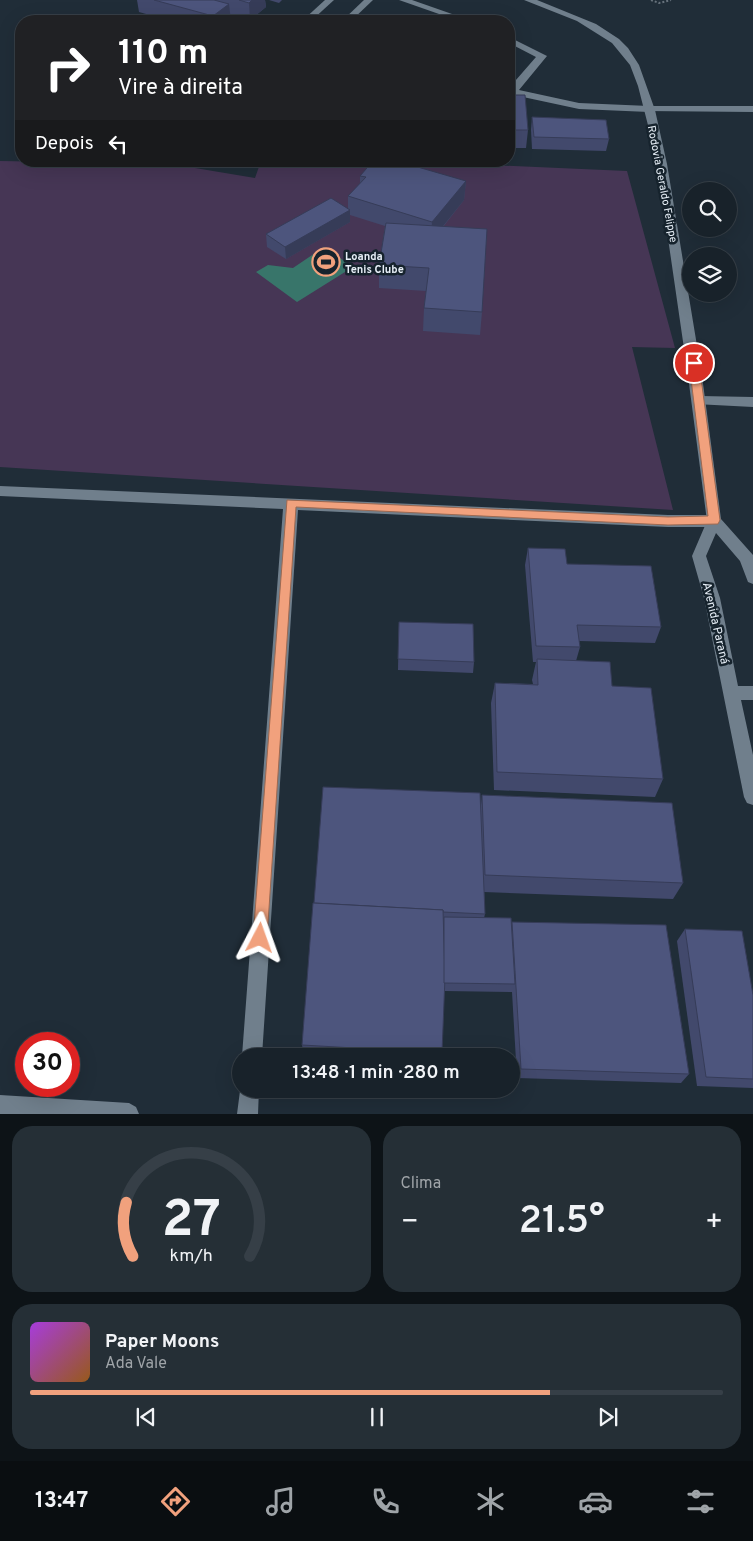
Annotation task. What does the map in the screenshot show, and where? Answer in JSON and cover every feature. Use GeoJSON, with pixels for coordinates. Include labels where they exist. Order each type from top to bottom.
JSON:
{"type":"FeatureCollection","features":[{"type":"Feature","properties":{"kind":"main road"},"geometry":{"type":"LineString","coordinates":[[313,15],[330,0]]}},
{"type":"Feature","properties":{"kind":"main road"},"geometry":{"type":"LineString","coordinates":[[353,15],[369,0]]}},
{"type":"Feature","properties":{"kind":"main road"},"geometry":{"type":"LineString","coordinates":[[403,0],[449,15]]}},
{"type":"Feature","properties":{"kind":"main road","name":"Rodovia Geraldo Felippe"},"geometry":{"type":"LineString","coordinates":[[528,0],[583,22],[607,35],[626,51],[641,80],[664,176],[700,401],[714,520]]}},
{"type":"Feature","properties":{"kind":"main road"},"geometry":{"type":"LineString","coordinates":[[515,43],[542,56],[515,86]]}},
{"type":"Feature","properties":{"kind":"main road"},"geometry":{"type":"LineString","coordinates":[[515,93],[579,106],[753,108]]}},
{"type":"Feature","properties":{"kind":"main road"},"geometry":{"type":"LineString","coordinates":[[700,401],[753,402]]}},
{"type":"Feature","properties":{"kind":"main road"},"geometry":{"type":"LineString","coordinates":[[0,491],[668,521],[714,520],[747,558],[753,578]]}},
{"type":"Feature","properties":{"kind":"main road"},"geometry":{"type":"LineString","coordinates":[[253,1048],[291,503]]}},
{"type":"Feature","properties":{"kind":"main road","name":"Avenida Paraná"},"geometry":{"type":"LineString","coordinates":[[714,520],[699,556],[712,598],[751,775],[753,797]]}},
{"type":"Feature","properties":{"kind":"main road"},"geometry":{"type":"LineString","coordinates":[[732,692],[753,693]]}},
{"type":"Feature","properties":{"kind":"main road"},"geometry":{"type":"LineString","coordinates":[[248,1114],[249,1098]]}},
{"type":"Feature","properties":{"kind":"main road"},"geometry":{"type":"LineString","coordinates":[[0,1105],[130,1114]]}},
{"type":"Feature","properties":{"kind":"path"},"geometry":{"type":"LineString","coordinates":[[651,0],[659,3],[671,0]]}},
{"type":"Feature","properties":{"kind":"shaded area","name":"Loanda Tenis Clube"},"geometry":{"type":"Polygon","coordinates":[[[0,161],[15,161],[15,167],[189,167],[255,178],[259,167],[515,166],[627,171],[675,348],[632,347],[673,510],[0,467],[0,161]]]}},
{"type":"Feature","properties":{"kind":"shaded area"},"geometry":{"type":"Polygon","coordinates":[[[324,247],[353,267],[297,302],[256,272],[268,265],[293,268],[324,247]]]}},
{"type":"Feature","properties":{"kind":"building"},"geometry":{"type":"Polygon","coordinates":[[[154,0],[214,0],[229,4],[214,15],[154,0]]]}},
{"type":"Feature","properties":{"kind":"building"},"geometry":{"type":"Polygon","coordinates":[[[239,0],[252,0],[249,3],[239,0]]]}},
{"type":"Feature","properties":{"kind":"building"},"geometry":{"type":"Polygon","coordinates":[[[515,95],[525,95],[528,130],[515,130],[515,95]]]}},
{"type":"Feature","properties":{"kind":"building"},"geometry":{"type":"Polygon","coordinates":[[[532,117],[606,120],[609,139],[534,137],[532,117]]]}},
{"type":"Feature","properties":{"kind":"building"},"geometry":{"type":"Polygon","coordinates":[[[368,167],[418,167],[466,181],[432,222],[348,196],[366,177],[360,176],[368,167]]]}},
{"type":"Feature","properties":{"kind":"building"},"geometry":{"type":"Polygon","coordinates":[[[331,198],[350,210],[285,247],[266,234],[331,198]]]}},
{"type":"Feature","properties":{"kind":"building"},"geometry":{"type":"Polygon","coordinates":[[[386,223],[487,229],[482,312],[424,308],[429,268],[379,265],[386,223]]]}},
{"type":"Feature","properties":{"kind":"building"},"geometry":{"type":"Polygon","coordinates":[[[528,548],[565,549],[567,564],[651,566],[661,627],[577,625],[580,647],[536,646],[528,548]]]}},
{"type":"Feature","properties":{"kind":"building"},"geometry":{"type":"Polygon","coordinates":[[[399,622],[473,624],[474,662],[398,659],[399,622]]]}},
{"type":"Feature","properties":{"kind":"building"},"geometry":{"type":"Polygon","coordinates":[[[537,659],[610,662],[612,686],[651,688],[663,779],[497,772],[495,683],[538,685],[537,659]]]}},
{"type":"Feature","properties":{"kind":"building"},"geometry":{"type":"Polygon","coordinates":[[[323,787],[480,793],[485,914],[314,903],[323,787]]]}},
{"type":"Feature","properties":{"kind":"building"},"geometry":{"type":"Polygon","coordinates":[[[482,795],[672,803],[683,883],[485,875],[482,795]]]}},
{"type":"Feature","properties":{"kind":"building"},"geometry":{"type":"Polygon","coordinates":[[[313,903],[443,910],[445,977],[442,1048],[354,1048],[302,1045],[313,903]]]}},
{"type":"Feature","properties":{"kind":"building"},"geometry":{"type":"Polygon","coordinates":[[[444,917],[511,918],[515,984],[444,983],[444,917]]]}},
{"type":"Feature","properties":{"kind":"building"},"geometry":{"type":"Polygon","coordinates":[[[512,922],[666,925],[689,1074],[521,1069],[512,922]]]}},
{"type":"Feature","properties":{"kind":"building"},"geometry":{"type":"Polygon","coordinates":[[[685,929],[742,931],[753,995],[753,1079],[706,1077],[685,929]]]}},
{"type":"Feature","properties":{"kind":"place","name":"Loanda Tenis Clube"},"geometry":{"type":"Point","coordinates":[326,262]}},
{"type":"Feature","properties":{"kind":"route"},"geometry":{"type":"LineString","coordinates":[[260,938],[291,503],[668,521],[714,520],[694,363]]}}]}
